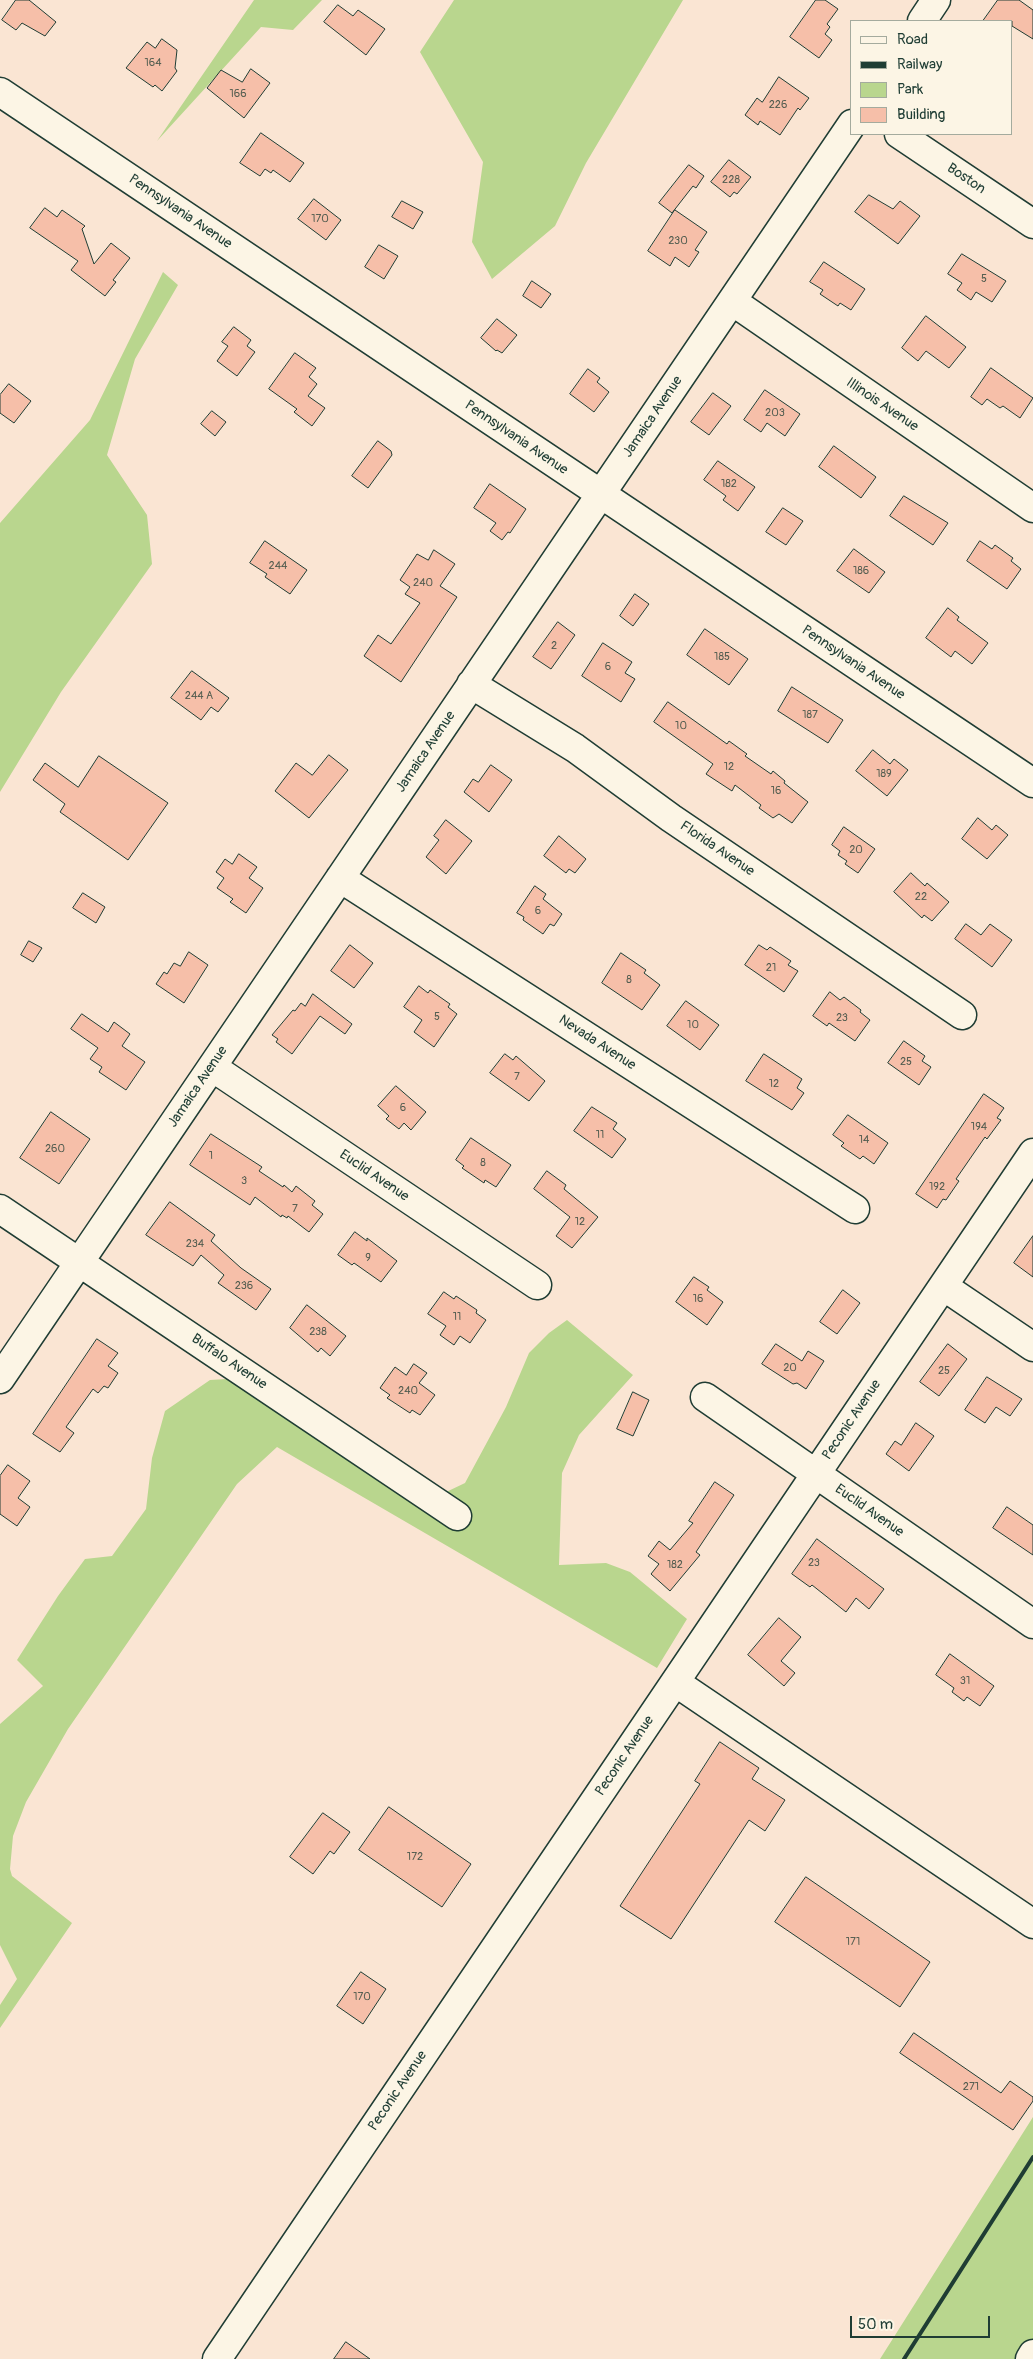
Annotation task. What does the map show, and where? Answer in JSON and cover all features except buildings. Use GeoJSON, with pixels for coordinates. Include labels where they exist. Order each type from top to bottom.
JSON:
{"type":"FeatureCollection","features":[{"type":"Feature","properties":{"kind":"street"},"geometry":{"type":"LineString","coordinates":[[923,20],[936,0]]}},
{"type":"Feature","properties":{"kind":"street","name":"Pennsylvania Avenue"},"geometry":{"type":"LineString","coordinates":[[0,92],[1033,783]]}},
{"type":"Feature","properties":{"kind":"street","name":"Jamaica Avenue"},"geometry":{"type":"LineString","coordinates":[[0,1379],[850,127]]}},
{"type":"Feature","properties":{"kind":"street","name":"Boston"},"geometry":{"type":"LineString","coordinates":[[901,135],[1033,224]]}},
{"type":"Feature","properties":{"kind":"street","name":"Illinois Avenue"},"geometry":{"type":"LineString","coordinates":[[732,301],[1033,508]]}},
{"type":"Feature","properties":{"kind":"street","name":"Florida Avenue"},"geometry":{"type":"LineString","coordinates":[[471,684],[574,748],[671,818],[962,1015]]}},
{"type":"Feature","properties":{"kind":"street","name":"Nevada Avenue"},"geometry":{"type":"LineString","coordinates":[[340,878],[854,1208]]}},
{"type":"Feature","properties":{"kind":"street","name":"Euclid Avenue"},"geometry":{"type":"LineString","coordinates":[[212,1066],[537,1285]]}},
{"type":"Feature","properties":{"kind":"street","name":"Peconic Avenue"},"geometry":{"type":"LineString","coordinates":[[217,2359],[1033,1153]]}},
{"type":"Feature","properties":{"kind":"street","name":"Buffalo Avenue"},"geometry":{"type":"LineString","coordinates":[[0,1209],[457,1516]]}},
{"type":"Feature","properties":{"kind":"street"},"geometry":{"type":"LineString","coordinates":[[943,1286],[1033,1347]]}},
{"type":"Feature","properties":{"kind":"street","name":"Euclid Avenue"},"geometry":{"type":"LineString","coordinates":[[705,1397],[1033,1624]]}},
{"type":"Feature","properties":{"kind":"street"},"geometry":{"type":"LineString","coordinates":[[675,1682],[1033,1924]]}},
{"type":"Feature","properties":{"kind":"street"},"geometry":{"type":"LineString","coordinates":[[1030,2359],[1033,2354]]}},
{"type":"Feature","properties":{"kind":"green space"},"geometry":{"type":"Polygon","coordinates":[[[254,0],[322,0],[293,30],[261,27],[157,141],[254,0]]]}},
{"type":"Feature","properties":{"kind":"green space"},"geometry":{"type":"Polygon","coordinates":[[[454,0],[683,0],[586,163],[555,226],[492,279],[472,242],[483,162],[420,52],[454,0]]]}},
{"type":"Feature","properties":{"kind":"green space"},"geometry":{"type":"Polygon","coordinates":[[[163,272],[178,285],[135,359],[107,455],[147,515],[152,564],[61,692],[0,792],[0,523],[90,420],[163,272]]]}},
{"type":"Feature","properties":{"kind":"green space"},"geometry":{"type":"Polygon","coordinates":[[[567,1320],[633,1375],[579,1435],[562,1473],[559,1565],[606,1563],[630,1572],[687,1619],[657,1668],[277,1447],[237,1484],[68,1729],[26,1802],[13,1836],[10,1869],[12,1876],[72,1923],[0,2028],[0,2005],[17,1979],[0,1945],[0,1724],[43,1686],[17,1660],[58,1596],[85,1559],[112,1556],[146,1509],[152,1458],[165,1411],[210,1380],[227,1379],[421,1504],[465,1483],[506,1407],[529,1353],[549,1333],[567,1320]]]}},
{"type":"Feature","properties":{"kind":"green space"},"geometry":{"type":"Polygon","coordinates":[[[1033,2117],[1033,2354],[1030,2359],[880,2359],[1033,2117]]]}},
{"type":"Feature","properties":{"kind":"railway"},"geometry":{"type":"LineString","coordinates":[[904,2359],[1033,2157]]}}]}
